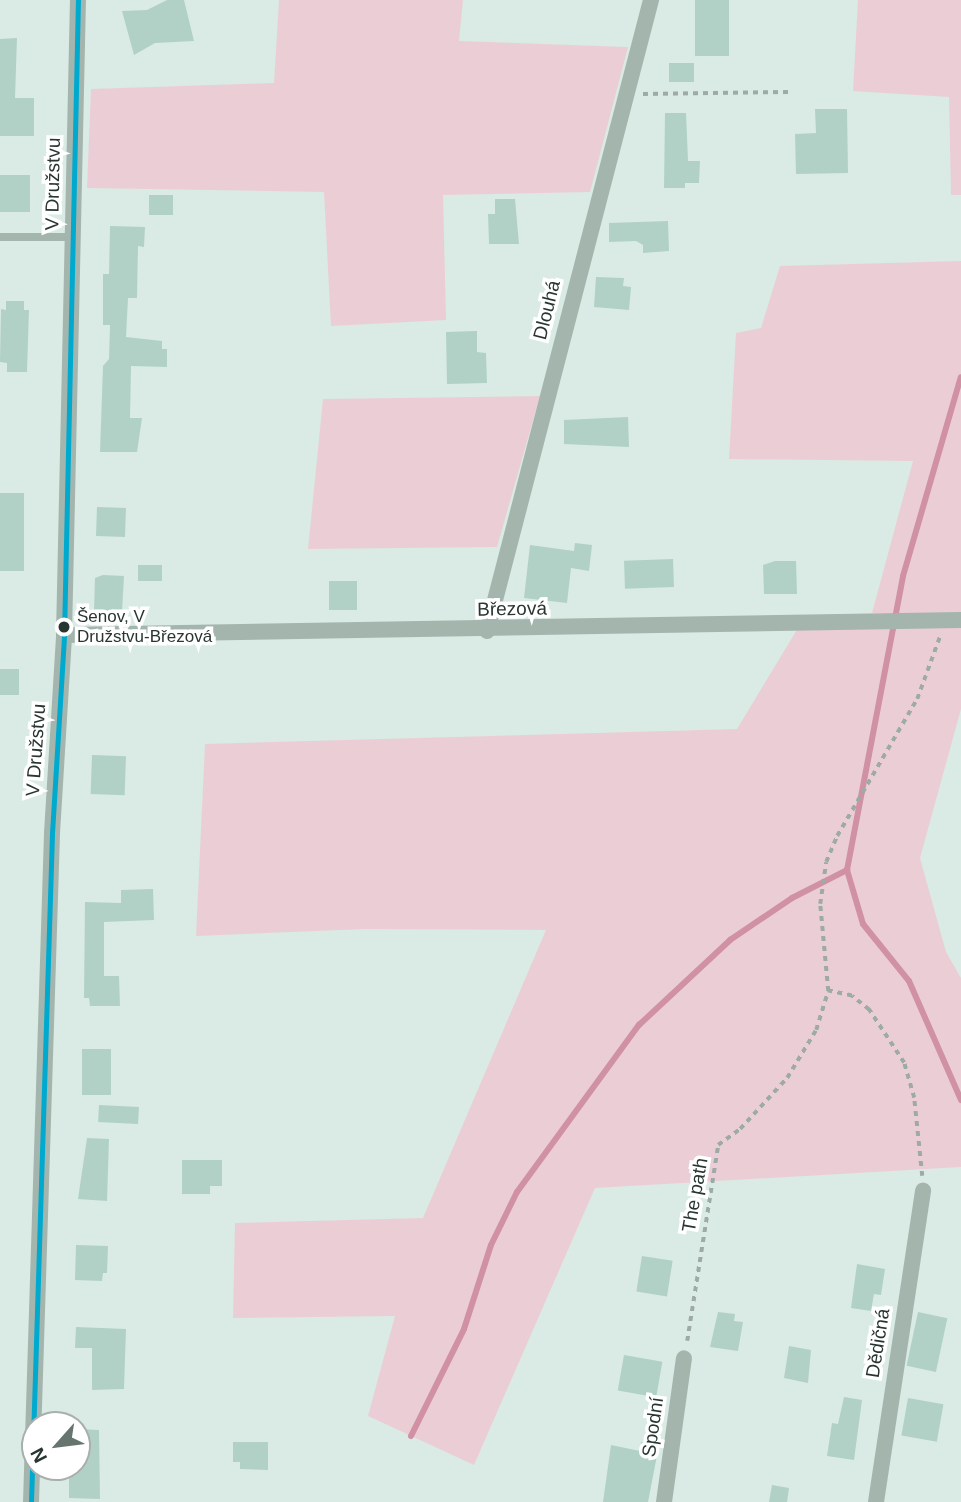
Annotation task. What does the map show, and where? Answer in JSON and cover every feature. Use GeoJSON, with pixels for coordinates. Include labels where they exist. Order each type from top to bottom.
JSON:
{"type":"FeatureCollection","features":[{"type":"Feature","properties":{"kind":"street","name":"V Družstvu"},"geometry":{"type":"LineString","coordinates":[[31,1502],[52,834],[64,635],[78,0]]}},
{"type":"Feature","properties":{"kind":"street","name":"Dlouhá"},"geometry":{"type":"LineString","coordinates":[[487,631],[623,94],[651,0]]}},
{"type":"Feature","properties":{"kind":"street","name":"Březová"},"geometry":{"type":"LineString","coordinates":[[64,635],[487,631],[961,620]]}},
{"type":"Feature","properties":{"kind":"street","name":"Dědičná"},"geometry":{"type":"LineString","coordinates":[[876,1502],[923,1191]]}},
{"type":"Feature","properties":{"kind":"street","name":"Spodní"},"geometry":{"type":"LineString","coordinates":[[664,1502],[684,1358]]}},
{"type":"Feature","properties":{"kind":"lane"},"geometry":{"type":"LineString","coordinates":[[0,237],[73,237]]}},
{"type":"Feature","properties":{"kind":"path"},"geometry":{"type":"LineString","coordinates":[[623,94],[790,93]]}},
{"type":"Feature","properties":{"kind":"path"},"geometry":{"type":"LineString","coordinates":[[923,1191],[914,1098],[904,1063],[869,1010],[852,996],[828,990],[821,897],[825,867],[849,808],[917,699],[932,667],[944,620]]}},
{"type":"Feature","properties":{"kind":"path","name":"The path"},"geometry":{"type":"LineString","coordinates":[[684,1358],[718,1144],[740,1129],[787,1078],[816,1030],[828,990]]}},
{"type":"Feature","properties":{"kind":"shaded area"},"geometry":{"type":"Polygon","coordinates":[[[279,0],[463,0],[459,41],[628,47],[590,192],[443,195],[446,320],[331,326],[324,192],[87,188],[91,89],[274,83],[279,0]]]}},
{"type":"Feature","properties":{"kind":"shaded area"},"geometry":{"type":"Polygon","coordinates":[[[858,0],[961,0],[961,195],[951,195],[949,97],[853,91],[858,0]]]}},
{"type":"Feature","properties":{"kind":"shaded area"},"geometry":{"type":"Polygon","coordinates":[[[961,261],[961,615],[872,613],[913,461],[729,459],[736,333],[761,328],[780,266],[961,261]]]}},
{"type":"Feature","properties":{"kind":"shaded area"},"geometry":{"type":"Polygon","coordinates":[[[540,396],[497,547],[308,549],[323,399],[540,396]]]}},
{"type":"Feature","properties":{"kind":"shaded area"},"geometry":{"type":"Polygon","coordinates":[[[961,625],[961,709],[920,858],[946,952],[961,978],[961,1167],[595,1188],[474,1465],[368,1416],[395,1316],[233,1318],[235,1223],[423,1218],[546,930],[366,929],[196,936],[205,744],[737,729],[798,628],[961,625]]]}},
{"type":"Feature","properties":{"kind":"building"},"geometry":{"type":"Polygon","coordinates":[[[167,0],[184,0],[194,41],[155,43],[134,55],[122,11],[147,10],[167,0]]]}},
{"type":"Feature","properties":{"kind":"building"},"geometry":{"type":"Polygon","coordinates":[[[695,0],[729,0],[729,56],[695,56],[695,0]]]}},
{"type":"Feature","properties":{"kind":"building"},"geometry":{"type":"Polygon","coordinates":[[[17,38],[15,98],[34,98],[34,136],[0,136],[0,39],[17,38]]]}},
{"type":"Feature","properties":{"kind":"building"},"geometry":{"type":"Polygon","coordinates":[[[669,63],[694,63],[694,82],[669,82],[669,63]]]}},
{"type":"Feature","properties":{"kind":"building"},"geometry":{"type":"Polygon","coordinates":[[[815,109],[847,109],[848,173],[796,174],[795,134],[816,133],[815,109]]]}},
{"type":"Feature","properties":{"kind":"building"},"geometry":{"type":"Polygon","coordinates":[[[665,113],[686,113],[688,161],[700,161],[699,183],[685,183],[685,188],[664,188],[665,113]]]}},
{"type":"Feature","properties":{"kind":"building"},"geometry":{"type":"Polygon","coordinates":[[[0,175],[30,175],[30,212],[0,212],[0,175]]]}},
{"type":"Feature","properties":{"kind":"building"},"geometry":{"type":"Polygon","coordinates":[[[149,195],[173,195],[173,215],[149,215],[149,195]]]}},
{"type":"Feature","properties":{"kind":"building"},"geometry":{"type":"Polygon","coordinates":[[[495,199],[515,199],[519,244],[489,244],[488,214],[495,214],[495,199]]]}},
{"type":"Feature","properties":{"kind":"building"},"geometry":{"type":"Polygon","coordinates":[[[668,221],[669,251],[643,253],[643,245],[636,241],[609,242],[609,223],[668,221]]]}},
{"type":"Feature","properties":{"kind":"building"},"geometry":{"type":"Polygon","coordinates":[[[110,226],[145,227],[144,247],[138,246],[137,298],[128,298],[126,337],[162,341],[162,349],[167,349],[167,367],[131,366],[130,418],[142,418],[137,452],[100,452],[103,366],[109,359],[110,325],[103,325],[103,274],[109,274],[110,226]]]}},
{"type":"Feature","properties":{"kind":"building"},"geometry":{"type":"Polygon","coordinates":[[[596,277],[624,278],[623,286],[631,287],[629,310],[594,307],[596,277]]]}},
{"type":"Feature","properties":{"kind":"building"},"geometry":{"type":"Polygon","coordinates":[[[6,301],[24,301],[24,310],[29,310],[27,372],[7,372],[7,363],[0,362],[1,309],[6,310],[6,301]]]}},
{"type":"Feature","properties":{"kind":"building"},"geometry":{"type":"Polygon","coordinates":[[[477,331],[477,352],[486,353],[487,383],[447,384],[446,332],[477,331]]]}},
{"type":"Feature","properties":{"kind":"building"},"geometry":{"type":"Polygon","coordinates":[[[628,417],[629,447],[564,444],[564,420],[628,417]]]}},
{"type":"Feature","properties":{"kind":"building"},"geometry":{"type":"Polygon","coordinates":[[[0,493],[24,493],[24,571],[0,571],[0,493]]]}},
{"type":"Feature","properties":{"kind":"building"},"geometry":{"type":"Polygon","coordinates":[[[97,507],[126,508],[125,537],[96,536],[97,507]]]}},
{"type":"Feature","properties":{"kind":"building"},"geometry":{"type":"Polygon","coordinates":[[[575,543],[592,545],[589,571],[571,568],[567,603],[524,598],[530,545],[574,551],[575,543]]]}},
{"type":"Feature","properties":{"kind":"building"},"geometry":{"type":"Polygon","coordinates":[[[673,559],[674,587],[625,589],[624,561],[673,559]]]}},
{"type":"Feature","properties":{"kind":"building"},"geometry":{"type":"Polygon","coordinates":[[[775,561],[796,561],[797,594],[764,594],[763,565],[775,561]]]}},
{"type":"Feature","properties":{"kind":"building"},"geometry":{"type":"Polygon","coordinates":[[[138,565],[162,565],[162,581],[138,581],[138,565]]]}},
{"type":"Feature","properties":{"kind":"building"},"geometry":{"type":"Polygon","coordinates":[[[103,575],[124,576],[122,612],[94,612],[95,578],[103,575]]]}},
{"type":"Feature","properties":{"kind":"building"},"geometry":{"type":"Polygon","coordinates":[[[329,581],[357,581],[357,610],[329,610],[329,581]]]}},
{"type":"Feature","properties":{"kind":"building"},"geometry":{"type":"Polygon","coordinates":[[[0,669],[19,669],[19,695],[0,695],[0,669]]]}},
{"type":"Feature","properties":{"kind":"building"},"geometry":{"type":"Polygon","coordinates":[[[92,755],[126,756],[125,795],[91,794],[92,755]]]}},
{"type":"Feature","properties":{"kind":"building"},"geometry":{"type":"Polygon","coordinates":[[[153,889],[154,920],[104,922],[104,976],[119,976],[120,1006],[90,1006],[89,998],[84,998],[85,902],[121,903],[121,890],[153,889]]]}},
{"type":"Feature","properties":{"kind":"building"},"geometry":{"type":"Polygon","coordinates":[[[82,1049],[111,1049],[111,1095],[82,1095],[82,1049]]]}},
{"type":"Feature","properties":{"kind":"building"},"geometry":{"type":"Polygon","coordinates":[[[99,1105],[139,1107],[138,1124],[98,1122],[99,1105]]]}},
{"type":"Feature","properties":{"kind":"building"},"geometry":{"type":"Polygon","coordinates":[[[87,1138],[109,1139],[107,1201],[78,1199],[87,1138]]]}},
{"type":"Feature","properties":{"kind":"building"},"geometry":{"type":"Polygon","coordinates":[[[182,1160],[222,1160],[222,1186],[210,1186],[210,1194],[182,1194],[182,1160]]]}},
{"type":"Feature","properties":{"kind":"building"},"geometry":{"type":"Polygon","coordinates":[[[76,1245],[108,1246],[107,1273],[103,1273],[102,1281],[75,1280],[76,1245]]]}},
{"type":"Feature","properties":{"kind":"building"},"geometry":{"type":"Polygon","coordinates":[[[642,1256],[673,1261],[667,1296],[636,1292],[642,1256]]]}},
{"type":"Feature","properties":{"kind":"building"},"geometry":{"type":"Polygon","coordinates":[[[857,1264],[885,1269],[881,1295],[874,1294],[871,1311],[851,1308],[857,1264]]]}},
{"type":"Feature","properties":{"kind":"building"},"geometry":{"type":"Polygon","coordinates":[[[718,1312],[735,1314],[734,1321],[743,1322],[738,1351],[710,1347],[718,1312]]]}},
{"type":"Feature","properties":{"kind":"building"},"geometry":{"type":"Polygon","coordinates":[[[918,1312],[947,1318],[936,1372],[907,1366],[918,1312]]]}},
{"type":"Feature","properties":{"kind":"building"},"geometry":{"type":"Polygon","coordinates":[[[76,1327],[126,1329],[124,1389],[92,1390],[92,1348],[75,1348],[76,1327]]]}},
{"type":"Feature","properties":{"kind":"building"},"geometry":{"type":"Polygon","coordinates":[[[789,1346],[811,1350],[808,1383],[784,1378],[789,1346]]]}},
{"type":"Feature","properties":{"kind":"building"},"geometry":{"type":"Polygon","coordinates":[[[624,1355],[662,1362],[656,1397],[618,1390],[624,1355]]]}},
{"type":"Feature","properties":{"kind":"building"},"geometry":{"type":"Polygon","coordinates":[[[844,1397],[862,1400],[854,1460],[827,1456],[832,1423],[838,1424],[844,1397]]]}},
{"type":"Feature","properties":{"kind":"building"},"geometry":{"type":"Polygon","coordinates":[[[908,1398],[943,1404],[937,1442],[901,1435],[908,1398]]]}},
{"type":"Feature","properties":{"kind":"building"},"geometry":{"type":"Polygon","coordinates":[[[91,1430],[99,1430],[100,1499],[69,1498],[69,1481],[91,1481],[91,1430]]]}},
{"type":"Feature","properties":{"kind":"building"},"geometry":{"type":"Polygon","coordinates":[[[233,1442],[268,1442],[268,1470],[240,1469],[240,1462],[233,1462],[233,1442]]]}},
{"type":"Feature","properties":{"kind":"building"},"geometry":{"type":"Polygon","coordinates":[[[641,1442],[659,1445],[648,1502],[603,1502],[611,1445],[640,1451],[641,1442]]]}},
{"type":"Feature","properties":{"kind":"building"},"geometry":{"type":"Polygon","coordinates":[[[772,1485],[789,1488],[787,1502],[769,1502],[772,1485]]]}},
{"type":"Feature","properties":{"kind":"waterway"},"geometry":{"type":"LineString","coordinates":[[411,1436],[464,1329],[491,1245],[517,1192],[639,1025],[730,940],[792,898],[847,870],[903,576],[961,377]]}},
{"type":"Feature","properties":{"kind":"waterway"},"geometry":{"type":"LineString","coordinates":[[847,870],[863,924],[909,981],[961,1100]]}},
{"type":"Feature","properties":{"kind":"transit line"},"geometry":{"type":"LineString","coordinates":[[31,1502],[52,833],[64,635],[78,0]]}},
{"type":"Feature","properties":{"kind":"place","name":"Šenov, V Družstvu-Březová"},"geometry":{"type":"Point","coordinates":[64,627]}}]}
